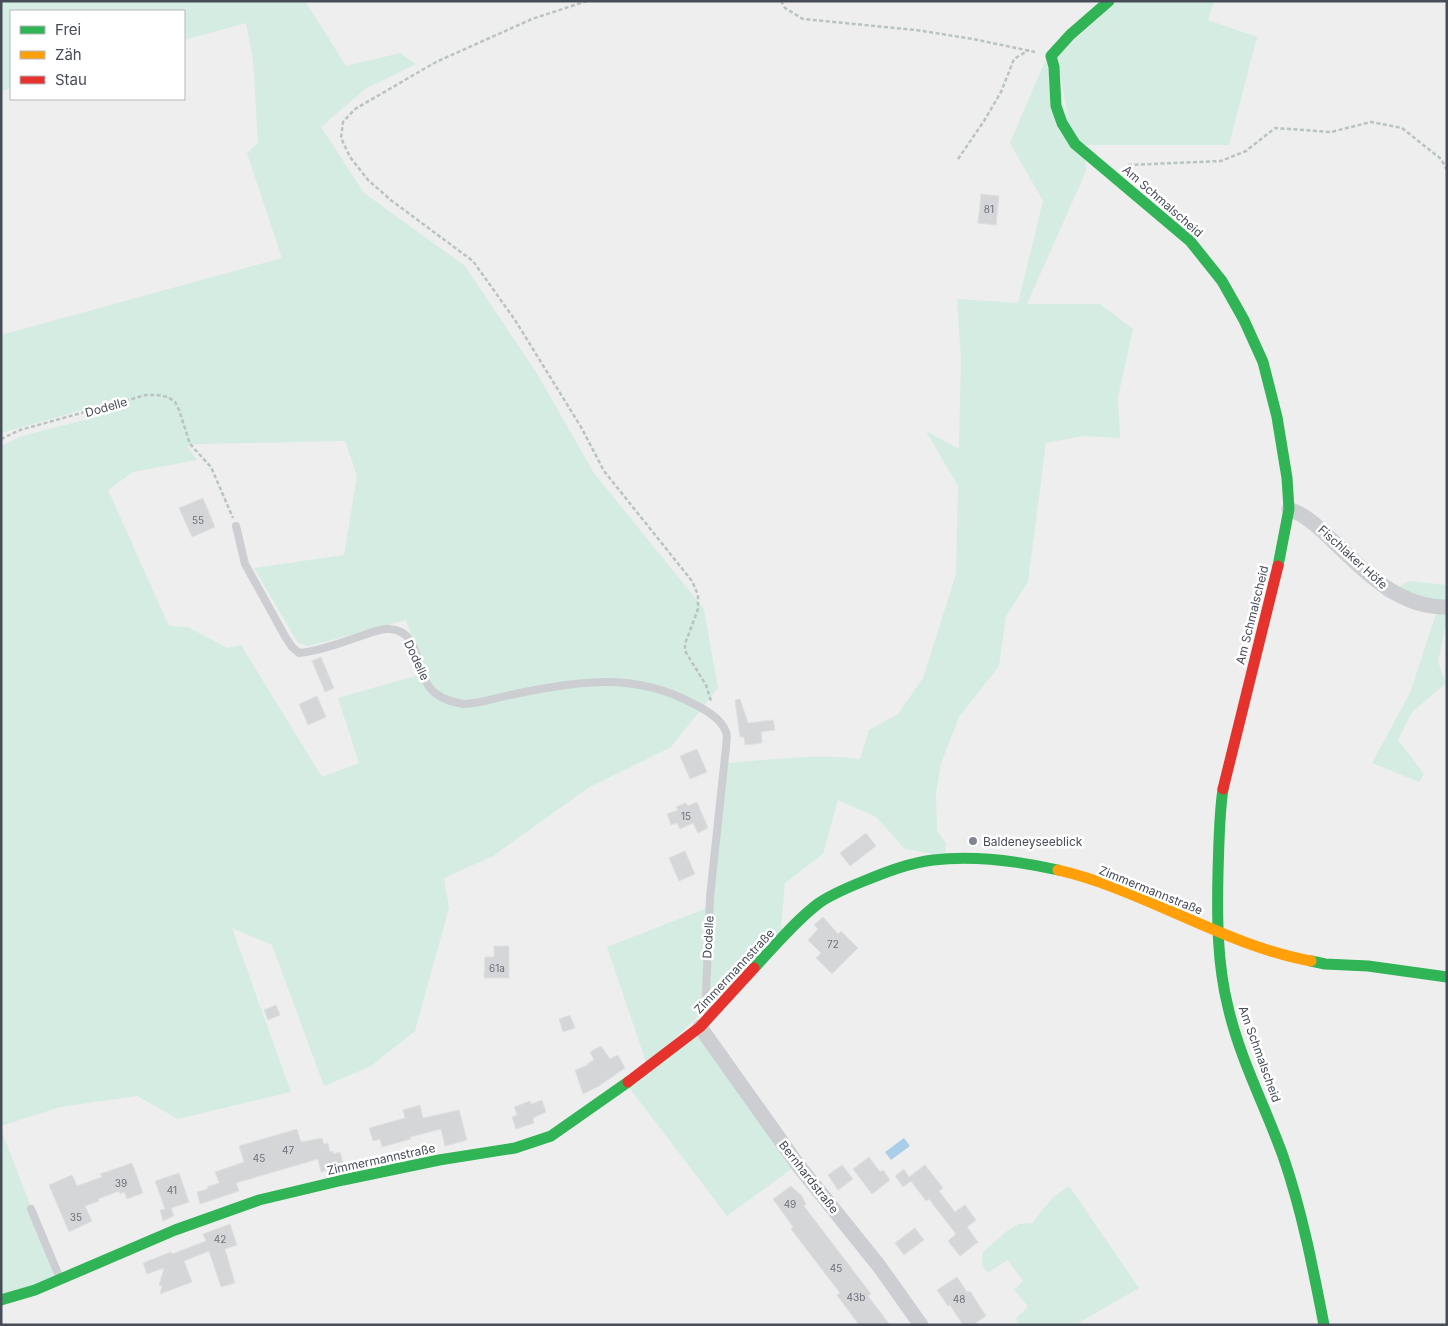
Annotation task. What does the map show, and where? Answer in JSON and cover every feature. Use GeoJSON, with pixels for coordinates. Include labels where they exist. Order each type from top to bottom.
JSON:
{"type":"FeatureCollection","features":[{"type":"Feature","properties":{"kind":"street"},"geometry":{"type":"LineString","coordinates":[[1051,56],[1070,35],[1109,1]]}},
{"type":"Feature","properties":{"kind":"street","name":"Am Schmalscheid"},"geometry":{"type":"LineString","coordinates":[[1051,56],[1055,66],[1055,100],[1062,124],[1074,144],[1190,241],[1222,281],[1244,320],[1263,362],[1277,417],[1287,478],[1289,509],[1272,592],[1223,790],[1219,824],[1217,913],[1222,979],[1228,1008],[1240,1047],[1283,1157],[1307,1241],[1324,1325]]}},
{"type":"Feature","properties":{"kind":"street","name":"Fischlaker Höfe"},"geometry":{"type":"LineString","coordinates":[[1289,509],[1310,518],[1360,567],[1385,588],[1421,604],[1447,607]]}},
{"type":"Feature","properties":{"kind":"street","name":"Zimmermannstraße"},"geometry":{"type":"LineString","coordinates":[[1,1300],[35,1290],[110,1256],[259,1200],[391,1170],[515,1148],[551,1136],[641,1073],[704,1022],[801,919],[820,902],[854,885],[894,869],[934,860],[1006,860],[1048,867],[1127,892],[1218,932],[1288,957],[1325,964],[1368,966],[1447,977]]}},
{"type":"Feature","properties":{"kind":"street","name":"Bernhardstraße"},"geometry":{"type":"LineString","coordinates":[[704,1022],[798,1165],[880,1266],[921,1325]]}},
{"type":"Feature","properties":{"kind":"lane","name":"Dodelle"},"geometry":{"type":"LineString","coordinates":[[236,526],[245,564],[286,638],[299,653],[312,652],[376,631],[391,629],[405,634],[413,644],[424,679],[434,693],[448,701],[466,704],[548,687],[620,681],[645,684],[686,700],[704,709],[716,718],[726,732],[726,747],[710,897],[704,1022]]}},
{"type":"Feature","properties":{"kind":"lane"},"geometry":{"type":"LineString","coordinates":[[31,1209],[60,1280]]}},
{"type":"Feature","properties":{"kind":"path"},"geometry":{"type":"LineString","coordinates":[[587,1],[532,19],[436,62],[354,109],[343,122],[341,138],[350,158],[368,180],[392,201],[474,261],[515,320],[580,427],[604,471],[692,580],[698,595],[698,609],[685,644],[685,651],[706,685],[716,718]]}},
{"type":"Feature","properties":{"kind":"path"},"geometry":{"type":"LineString","coordinates":[[781,1],[785,8],[803,19],[916,30],[1029,50],[1051,56]]}},
{"type":"Feature","properties":{"kind":"path"},"geometry":{"type":"LineString","coordinates":[[958,159],[1001,92],[1014,59],[1029,50]]}},
{"type":"Feature","properties":{"kind":"path"},"geometry":{"type":"LineString","coordinates":[[1128,165],[1221,162],[1246,151],[1275,128],[1330,132],[1371,122],[1402,128],[1441,159],[1447,170]]}},
{"type":"Feature","properties":{"kind":"path","name":"Dodelle"},"geometry":{"type":"LineString","coordinates":[[1,439],[20,430],[146,396],[168,397],[175,402],[179,410],[190,444],[211,467],[236,526]]}},
{"type":"Feature","properties":{"kind":"green space"},"geometry":{"type":"Polygon","coordinates":[[[1,1],[305,1],[346,66],[400,53],[416,64],[365,89],[321,127],[364,193],[465,266],[536,372],[594,473],[704,609],[718,688],[671,747],[588,788],[493,856],[444,878],[449,908],[415,1031],[371,1066],[324,1086],[272,945],[232,928],[291,1092],[178,1119],[137,1096],[60,1107],[1,1126],[1,446],[22,436],[108,414],[103,404],[1,433],[1,335],[282,258],[247,153],[258,143],[253,60],[246,23],[185,40],[185,10],[10,10],[10,88],[1,91],[1,1]],[[345,441],[200,444],[187,446],[197,460],[133,472],[108,490],[169,626],[188,627],[227,648],[241,645],[322,777],[359,763],[338,698],[425,673],[406,620],[309,646],[298,643],[254,568],[344,555],[357,476],[345,441]]]}},
{"type":"Feature","properties":{"kind":"green space"},"geometry":{"type":"Polygon","coordinates":[[[1118,1],[1214,1],[1208,20],[1257,37],[1229,145],[1082,145],[1070,129],[1057,56],[1118,1]]]}},
{"type":"Feature","properties":{"kind":"green space"},"geometry":{"type":"Polygon","coordinates":[[[1045,61],[1086,161],[1086,171],[1027,304],[1100,304],[1133,329],[1118,397],[1120,438],[1084,436],[1046,443],[1028,582],[1006,616],[999,666],[959,717],[941,763],[936,794],[937,831],[946,843],[945,856],[905,849],[876,817],[838,800],[823,854],[785,883],[781,926],[785,934],[647,1065],[607,947],[707,908],[726,763],[810,757],[860,759],[869,730],[898,714],[923,678],[956,574],[958,486],[926,431],[959,449],[961,359],[957,299],[1018,303],[1043,201],[1010,143],[1045,61]]]}},
{"type":"Feature","properties":{"kind":"green space"},"geometry":{"type":"Polygon","coordinates":[[[1409,581],[1447,585],[1447,627],[1445,628],[1438,662],[1446,683],[1412,712],[1398,740],[1424,774],[1419,782],[1372,763],[1410,693],[1436,614],[1422,611],[1383,596],[1409,581]]]}},
{"type":"Feature","properties":{"kind":"green space"},"geometry":{"type":"Polygon","coordinates":[[[701,1031],[797,1165],[727,1216],[628,1086],[701,1031]]]}},
{"type":"Feature","properties":{"kind":"green space"},"geometry":{"type":"Polygon","coordinates":[[[1,1129],[58,1278],[1,1295],[1,1129]]]}},
{"type":"Feature","properties":{"kind":"green space"},"geometry":{"type":"Polygon","coordinates":[[[1069,1186],[1139,1288],[1075,1325],[1019,1325],[1016,1318],[1026,1309],[1027,1305],[1014,1290],[1023,1281],[1008,1260],[987,1273],[982,1263],[983,1252],[1007,1231],[1019,1224],[1032,1223],[1053,1197],[1069,1186]]]}},
{"type":"Feature","properties":{"kind":"water"},"geometry":{"type":"Polygon","coordinates":[[[904,1138],[910,1146],[891,1160],[885,1152],[904,1138]]]}},
{"type":"Feature","properties":{"kind":"building"},"geometry":{"type":"Polygon","coordinates":[[[981,194],[999,196],[996,225],[978,223],[981,194]]]}},
{"type":"Feature","properties":{"kind":"building"},"geometry":{"type":"Polygon","coordinates":[[[203,498],[215,527],[192,537],[179,508],[203,498]]]}},
{"type":"Feature","properties":{"kind":"building"},"geometry":{"type":"Polygon","coordinates":[[[321,657],[334,688],[325,692],[312,661],[321,657]]]}},
{"type":"Feature","properties":{"kind":"building"},"geometry":{"type":"Polygon","coordinates":[[[317,696],[326,717],[308,725],[299,704],[317,696]]]}},
{"type":"Feature","properties":{"kind":"building"},"geometry":{"type":"Polygon","coordinates":[[[740,699],[748,723],[773,720],[775,730],[761,732],[762,743],[745,745],[744,737],[740,737],[735,700],[740,699]]]}},
{"type":"Feature","properties":{"kind":"building"},"geometry":{"type":"Polygon","coordinates":[[[697,749],[707,772],[690,779],[680,756],[697,749]]]}},
{"type":"Feature","properties":{"kind":"building"},"geometry":{"type":"Polygon","coordinates":[[[697,802],[708,828],[698,833],[693,823],[680,829],[677,823],[671,825],[667,814],[678,810],[676,807],[686,803],[688,806],[697,802]]]}},
{"type":"Feature","properties":{"kind":"building"},"geometry":{"type":"Polygon","coordinates":[[[866,833],[876,846],[850,866],[840,853],[866,833]]]}},
{"type":"Feature","properties":{"kind":"building"},"geometry":{"type":"Polygon","coordinates":[[[685,851],[695,874],[679,881],[669,858],[685,851]]]}},
{"type":"Feature","properties":{"kind":"building"},"geometry":{"type":"Polygon","coordinates":[[[823,917],[838,934],[841,931],[858,948],[832,974],[816,958],[821,953],[808,940],[818,929],[814,925],[823,917]]]}},
{"type":"Feature","properties":{"kind":"building"},"geometry":{"type":"Polygon","coordinates":[[[494,946],[509,946],[509,978],[484,978],[485,957],[494,957],[494,946]]]}},
{"type":"Feature","properties":{"kind":"building"},"geometry":{"type":"Polygon","coordinates":[[[276,1005],[280,1015],[268,1020],[264,1010],[276,1005]]]}},
{"type":"Feature","properties":{"kind":"building"},"geometry":{"type":"Polygon","coordinates":[[[570,1015],[575,1028],[563,1032],[559,1019],[570,1015]]]}},
{"type":"Feature","properties":{"kind":"building"},"geometry":{"type":"Polygon","coordinates":[[[601,1046],[610,1059],[618,1055],[625,1068],[599,1086],[583,1094],[575,1070],[588,1065],[594,1060],[590,1052],[601,1046]]]}},
{"type":"Feature","properties":{"kind":"building"},"geometry":{"type":"Polygon","coordinates":[[[542,1100],[546,1112],[533,1118],[534,1123],[516,1129],[512,1117],[517,1115],[514,1107],[530,1101],[531,1104],[542,1100]]]}},
{"type":"Feature","properties":{"kind":"building"},"geometry":{"type":"Polygon","coordinates":[[[420,1105],[423,1118],[459,1110],[467,1140],[445,1146],[441,1129],[382,1147],[380,1139],[373,1141],[369,1128],[405,1118],[403,1110],[420,1105]]]}},
{"type":"Feature","properties":{"kind":"building"},"geometry":{"type":"Polygon","coordinates":[[[297,1129],[301,1142],[322,1138],[324,1144],[328,1143],[330,1152],[333,1151],[333,1154],[340,1152],[344,1166],[321,1172],[318,1159],[236,1183],[239,1191],[200,1204],[197,1192],[219,1183],[215,1172],[244,1162],[239,1146],[297,1129]]]}},
{"type":"Feature","properties":{"kind":"building"},"geometry":{"type":"Polygon","coordinates":[[[869,1157],[880,1172],[883,1170],[890,1180],[872,1194],[853,1169],[869,1157]]]}},
{"type":"Feature","properties":{"kind":"building"},"geometry":{"type":"Polygon","coordinates":[[[132,1163],[143,1193],[127,1199],[124,1192],[120,1194],[119,1191],[98,1199],[99,1201],[85,1206],[92,1221],[69,1232],[49,1185],[72,1175],[77,1186],[102,1177],[100,1174],[132,1163]]]}},
{"type":"Feature","properties":{"kind":"building"},"geometry":{"type":"Polygon","coordinates":[[[842,1165],[853,1179],[838,1190],[828,1175],[842,1165]]]}},
{"type":"Feature","properties":{"kind":"building"},"geometry":{"type":"Polygon","coordinates":[[[925,1165],[943,1188],[939,1191],[955,1212],[965,1205],[976,1220],[967,1227],[978,1242],[960,1256],[948,1241],[956,1234],[929,1199],[926,1201],[911,1181],[903,1187],[895,1176],[904,1169],[909,1177],[925,1165]]]}},
{"type":"Feature","properties":{"kind":"building"},"geometry":{"type":"Polygon","coordinates":[[[179,1173],[189,1202],[171,1208],[174,1216],[163,1221],[160,1210],[165,1209],[155,1181],[179,1173]]]}},
{"type":"Feature","properties":{"kind":"building"},"geometry":{"type":"Polygon","coordinates":[[[791,1186],[802,1196],[806,1204],[804,1206],[871,1294],[868,1296],[890,1325],[859,1325],[837,1295],[840,1293],[791,1229],[793,1227],[773,1199],[791,1186]]]}},
{"type":"Feature","properties":{"kind":"building"},"geometry":{"type":"Polygon","coordinates":[[[230,1224],[237,1245],[225,1249],[235,1283],[221,1287],[209,1251],[184,1261],[192,1282],[160,1294],[162,1286],[159,1285],[164,1268],[147,1274],[143,1263],[206,1241],[203,1234],[230,1224]]]}},
{"type":"Feature","properties":{"kind":"building"},"geometry":{"type":"Polygon","coordinates":[[[915,1228],[924,1240],[904,1255],[895,1243],[915,1228]]]}},
{"type":"Feature","properties":{"kind":"building"},"geometry":{"type":"Polygon","coordinates":[[[957,1277],[967,1292],[970,1291],[986,1316],[973,1325],[963,1325],[937,1290],[957,1277]]]}},
{"type":"Feature","properties":{"kind":"traffic: fast"},"geometry":{"type":"LineString","coordinates":[[1109,1],[1070,35],[1051,56],[1054,67],[1056,106],[1062,123],[1075,144],[1190,241],[1222,281],[1244,320],[1263,362],[1277,417],[1287,478],[1289,509],[1278,566]]}},
{"type":"Feature","properties":{"kind":"traffic: fast"},"geometry":{"type":"LineString","coordinates":[[1223,789],[1219,830],[1218,940],[1224,990],[1239,1045],[1290,1177],[1316,1282],[1324,1325]]}},
{"type":"Feature","properties":{"kind":"traffic: fast"},"geometry":{"type":"LineString","coordinates":[[754,968],[793,926],[819,903],[847,888],[898,868],[933,860],[965,858],[1028,864],[1058,870]]}},
{"type":"Feature","properties":{"kind":"traffic: fast"},"geometry":{"type":"LineString","coordinates":[[1311,961],[1325,964],[1368,966],[1447,977]]}},
{"type":"Feature","properties":{"kind":"traffic: fast"},"geometry":{"type":"LineString","coordinates":[[1,1300],[35,1290],[175,1230],[259,1200],[439,1160],[515,1148],[551,1136],[628,1082]]}},
{"type":"Feature","properties":{"kind":"traffic: slow"},"geometry":{"type":"LineString","coordinates":[[1058,870],[1122,890],[1247,943],[1311,961]]}},
{"type":"Feature","properties":{"kind":"traffic: jam"},"geometry":{"type":"LineString","coordinates":[[1223,789],[1278,566]]}},
{"type":"Feature","properties":{"kind":"traffic: jam"},"geometry":{"type":"LineString","coordinates":[[628,1082],[700,1027],[754,968]]}},
{"type":"Feature","properties":{"kind":"place","name":"Baldeneyseeblick"},"geometry":{"type":"Point","coordinates":[973,841]}}]}
